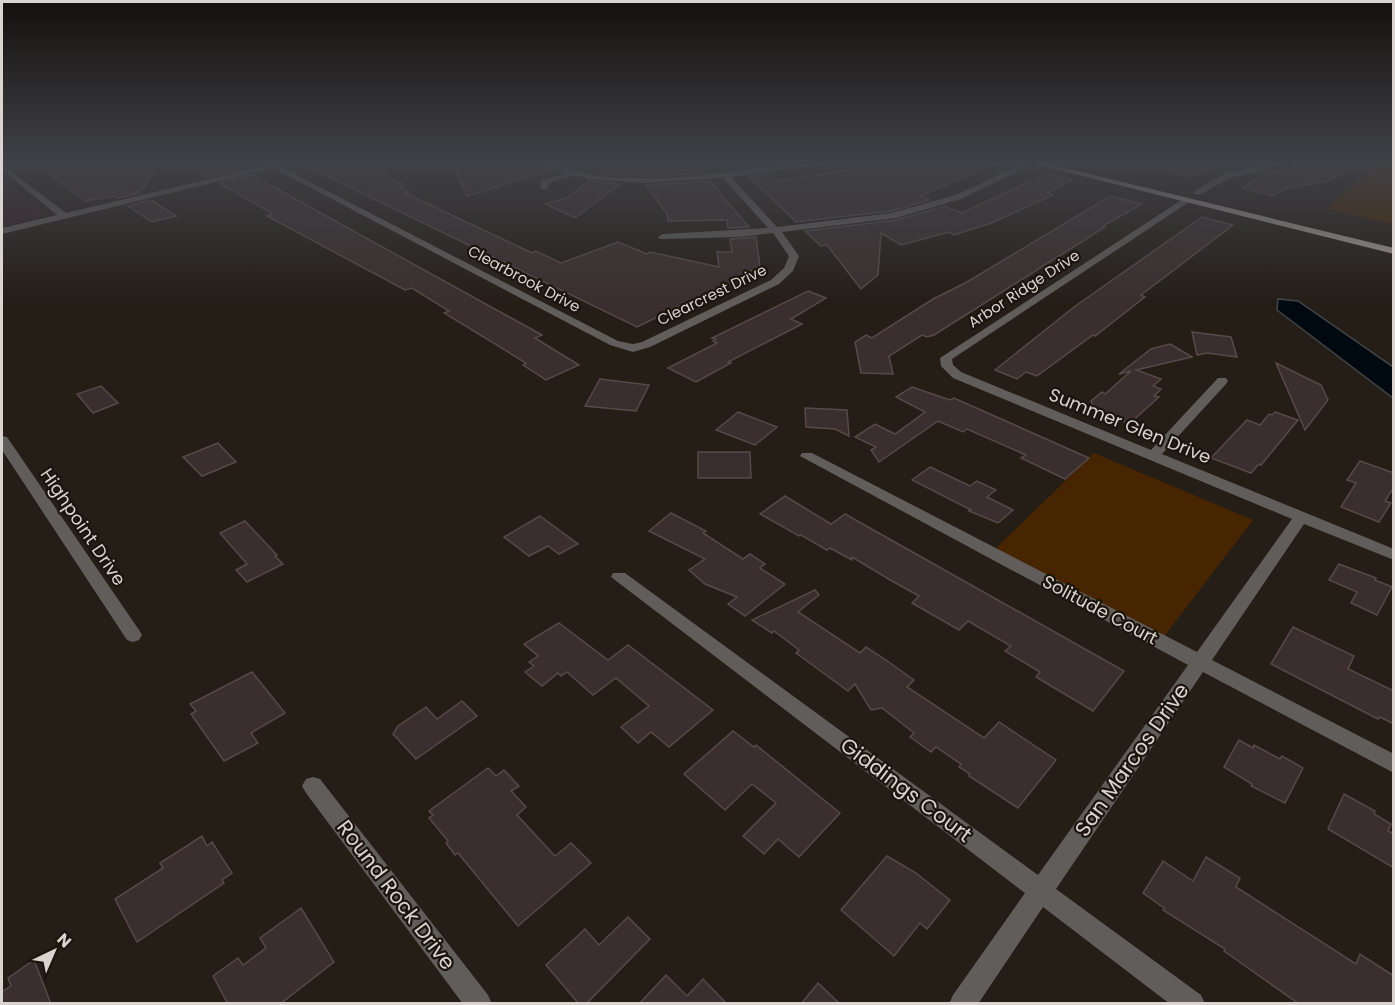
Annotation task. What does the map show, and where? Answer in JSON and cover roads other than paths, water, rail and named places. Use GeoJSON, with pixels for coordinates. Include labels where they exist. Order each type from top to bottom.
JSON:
{"type":"FeatureCollection","features":[{"type":"Feature","properties":{"kind":"main road"},"geometry":{"type":"LineString","coordinates":[[1222,209],[1394,251]]}},
{"type":"Feature","properties":{"kind":"main road"},"geometry":{"type":"LineString","coordinates":[[1262,209],[1394,241]]}},
{"type":"Feature","properties":{"kind":"street"},"geometry":{"type":"LineString","coordinates":[[55,209],[64,216]]}},
{"type":"Feature","properties":{"kind":"street"},"geometry":{"type":"LineString","coordinates":[[2,231],[94,209]]}},
{"type":"Feature","properties":{"kind":"street","name":"Clearbrook Drive"},"geometry":{"type":"LineString","coordinates":[[356,209],[619,346],[633,348]]}},
{"type":"Feature","properties":{"kind":"street","name":"Clearcrest Drive"},"geometry":{"type":"LineString","coordinates":[[633,348],[646,345],[775,282],[789,269],[794,256],[756,209]]}},
{"type":"Feature","properties":{"kind":"street"},"geometry":{"type":"LineString","coordinates":[[663,237],[702,237],[775,230],[894,216],[922,209]]}},
{"type":"Feature","properties":{"kind":"street","name":"Arbor Ridge Drive"},"geometry":{"type":"LineString","coordinates":[[947,366],[946,358],[1172,209]]}},
{"type":"Feature","properties":{"kind":"street","name":"Summer Glen Drive"},"geometry":{"type":"LineString","coordinates":[[947,366],[957,375],[1394,555]]}},
{"type":"Feature","properties":{"kind":"street"},"geometry":{"type":"LineString","coordinates":[[1154,456],[1222,381]]}},
{"type":"Feature","properties":{"kind":"street","name":"Highpoint Drive"},"geometry":{"type":"LineString","coordinates":[[2,440],[133,634]]}},
{"type":"Feature","properties":{"kind":"street","name":"Solitude Court"},"geometry":{"type":"LineString","coordinates":[[807,456],[1394,764]]}},
{"type":"Feature","properties":{"kind":"street","name":"San Marcos Drive"},"geometry":{"type":"LineString","coordinates":[[962,1004],[1301,517]]}},
{"type":"Feature","properties":{"kind":"street","name":"Giddings Court"},"geometry":{"type":"LineString","coordinates":[[619,577],[1192,1004]]}},
{"type":"Feature","properties":{"kind":"street","name":"Round Rock Drive"},"geometry":{"type":"LineString","coordinates":[[313,786],[479,1004]]}}]}
